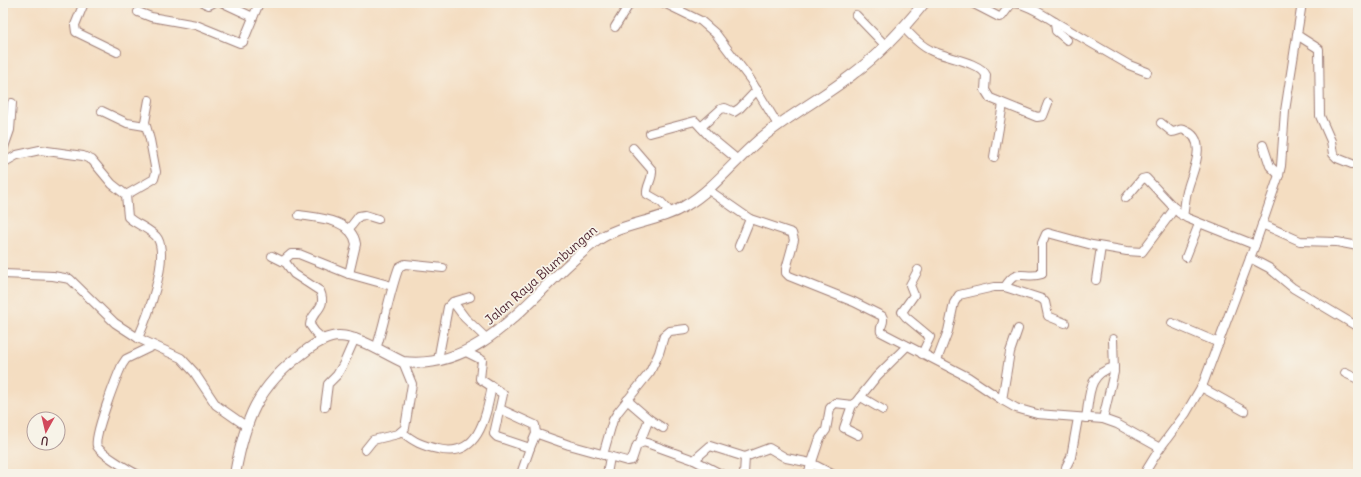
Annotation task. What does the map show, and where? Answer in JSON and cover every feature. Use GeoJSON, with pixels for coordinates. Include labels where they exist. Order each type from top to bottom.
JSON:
{"type":"FeatureCollection","features":[{"type":"Feature","properties":{"kind":"main road","name":"Jalan Raya Blumbungan"},"geometry":{"type":"LineString","coordinates":[[235,474],[246,426],[263,393],[274,376],[310,347],[333,336],[355,338],[403,362],[421,363],[466,352],[487,339],[594,242],[612,231],[671,213],[685,206],[707,189],[760,139],[778,125],[852,75],[886,46],[904,28],[924,3]]}},
{"type":"Feature","properties":{"kind":"street"},"geometry":{"type":"LineString","coordinates":[[84,3],[75,25],[76,32],[117,52]]}},
{"type":"Feature","properties":{"kind":"street"},"geometry":{"type":"LineString","coordinates":[[204,3],[209,5],[213,3]]}},
{"type":"Feature","properties":{"kind":"street"},"geometry":{"type":"LineString","coordinates":[[223,3],[253,17]]}},
{"type":"Feature","properties":{"kind":"street"},"geometry":{"type":"LineString","coordinates":[[138,12],[151,17],[196,25],[240,43],[243,42],[259,3]]}},
{"type":"Feature","properties":{"kind":"street"},"geometry":{"type":"LineString","coordinates":[[615,27],[630,3]]}},
{"type":"Feature","properties":{"kind":"street"},"geometry":{"type":"LineString","coordinates":[[664,3],[702,21],[708,27],[722,42],[756,90],[778,125]]}},
{"type":"Feature","properties":{"kind":"street"},"geometry":{"type":"LineString","coordinates":[[972,3],[999,17],[1002,16],[1011,4],[1020,4],[1039,12],[1130,65],[1147,72]]}},
{"type":"Feature","properties":{"kind":"street"},"geometry":{"type":"LineString","coordinates":[[1144,474],[1160,448],[1186,413],[1201,387],[1219,343],[1279,175],[1285,116],[1302,3]]}},
{"type":"Feature","properties":{"kind":"street"},"geometry":{"type":"LineString","coordinates":[[856,15],[886,46]]}},
{"type":"Feature","properties":{"kind":"street"},"geometry":{"type":"LineString","coordinates":[[1055,22],[1056,32],[1067,40]]}},
{"type":"Feature","properties":{"kind":"street"},"geometry":{"type":"LineString","coordinates":[[904,28],[918,42],[929,50],[957,59],[982,70],[986,75],[986,94],[1003,104],[1040,117],[1043,116],[1048,103]]}},
{"type":"Feature","properties":{"kind":"street"},"geometry":{"type":"LineString","coordinates":[[1297,34],[1319,49],[1321,120],[1331,141],[1335,157],[1352,164]]}},
{"type":"Feature","properties":{"kind":"street"},"geometry":{"type":"LineString","coordinates":[[701,127],[721,109],[725,108],[734,112],[740,108],[756,90]]}},
{"type":"Feature","properties":{"kind":"street"},"geometry":{"type":"LineString","coordinates":[[126,194],[154,179],[156,172],[150,140],[145,126],[149,100]]}},
{"type":"Feature","properties":{"kind":"street"},"geometry":{"type":"LineString","coordinates":[[3,150],[10,130],[12,103]]}},
{"type":"Feature","properties":{"kind":"street"},"geometry":{"type":"LineString","coordinates":[[994,157],[1003,104]]}},
{"type":"Feature","properties":{"kind":"street"},"geometry":{"type":"LineString","coordinates":[[102,111],[127,123],[145,126]]}},
{"type":"Feature","properties":{"kind":"street"},"geometry":{"type":"LineString","coordinates":[[650,133],[691,120],[695,121],[738,160]]}},
{"type":"Feature","properties":{"kind":"street"},"geometry":{"type":"LineString","coordinates":[[1161,123],[1172,132],[1186,130],[1193,137],[1198,146],[1196,164],[1187,189],[1183,216]]}},
{"type":"Feature","properties":{"kind":"street"},"geometry":{"type":"LineString","coordinates":[[1263,145],[1270,166],[1279,175]]}},
{"type":"Feature","properties":{"kind":"street"},"geometry":{"type":"LineString","coordinates":[[633,148],[652,170],[652,177],[647,189],[647,194],[661,202],[671,213]]}},
{"type":"Feature","properties":{"kind":"street"},"geometry":{"type":"LineString","coordinates":[[3,163],[25,152],[40,150],[83,156],[92,160],[112,184],[126,194]]}},
{"type":"Feature","properties":{"kind":"street"},"geometry":{"type":"LineString","coordinates":[[1126,198],[1144,178],[1183,216],[1199,224],[1255,245]]}},
{"type":"Feature","properties":{"kind":"street"},"geometry":{"type":"LineString","coordinates":[[707,189],[750,219],[792,233],[794,240],[786,273],[789,276],[865,307],[884,318],[880,329],[881,332],[968,377],[1002,400],[1031,413],[1103,419],[1117,424],[1160,448]]}},
{"type":"Feature","properties":{"kind":"street"},"geometry":{"type":"LineString","coordinates":[[126,194],[126,213],[128,217],[154,235],[160,246],[159,265],[152,304],[138,338]]}},
{"type":"Feature","properties":{"kind":"street"},"geometry":{"type":"LineString","coordinates":[[1006,287],[1010,279],[1015,275],[1042,274],[1042,243],[1048,233],[1101,247],[1142,252],[1175,208]]}},
{"type":"Feature","properties":{"kind":"street"},"geometry":{"type":"LineString","coordinates":[[300,215],[329,220],[344,226],[348,230],[356,244],[349,274]]}},
{"type":"Feature","properties":{"kind":"street"},"geometry":{"type":"LineString","coordinates":[[348,230],[359,216],[365,215],[378,220]]}},
{"type":"Feature","properties":{"kind":"street"},"geometry":{"type":"LineString","coordinates":[[739,246],[750,219]]}},
{"type":"Feature","properties":{"kind":"street"},"geometry":{"type":"LineString","coordinates":[[1186,257],[1199,224]]}},
{"type":"Feature","properties":{"kind":"street"},"geometry":{"type":"LineString","coordinates":[[1262,224],[1300,241],[1337,242],[1358,246]]}},
{"type":"Feature","properties":{"kind":"street"},"geometry":{"type":"LineString","coordinates":[[1096,280],[1101,247]]}},
{"type":"Feature","properties":{"kind":"street"},"geometry":{"type":"LineString","coordinates":[[283,261],[291,254],[300,254],[349,274],[392,286]]}},
{"type":"Feature","properties":{"kind":"street"},"geometry":{"type":"LineString","coordinates":[[272,256],[283,261],[289,266],[294,274],[320,291],[322,296],[321,306],[312,318],[310,325],[324,340]]}},
{"type":"Feature","properties":{"kind":"street"},"geometry":{"type":"LineString","coordinates":[[1250,258],[1269,268],[1293,288],[1358,327]]}},
{"type":"Feature","properties":{"kind":"street"},"geometry":{"type":"LineString","coordinates":[[376,349],[384,326],[392,286],[401,265],[443,268]]}},
{"type":"Feature","properties":{"kind":"street"},"geometry":{"type":"LineString","coordinates":[[918,270],[910,285],[914,295],[902,312],[930,337],[922,354]]}},
{"type":"Feature","properties":{"kind":"street"},"geometry":{"type":"LineString","coordinates":[[3,274],[53,276],[70,279],[111,319],[138,338],[181,358],[194,372],[216,405],[246,426]]}},
{"type":"Feature","properties":{"kind":"street"},"geometry":{"type":"LineString","coordinates":[[937,360],[957,297],[962,293],[1006,287],[1042,299],[1045,302],[1048,316],[1065,323]]}},
{"type":"Feature","properties":{"kind":"street"},"geometry":{"type":"LineString","coordinates":[[438,360],[445,316],[448,307],[453,302],[470,296]]}},
{"type":"Feature","properties":{"kind":"street"},"geometry":{"type":"LineString","coordinates":[[453,302],[465,318],[487,339]]}},
{"type":"Feature","properties":{"kind":"street"},"geometry":{"type":"LineString","coordinates":[[1172,323],[1219,343]]}},
{"type":"Feature","properties":{"kind":"street"},"geometry":{"type":"LineString","coordinates":[[607,474],[606,456],[613,420],[652,368],[659,353],[664,336],[670,331],[686,329]]}},
{"type":"Feature","properties":{"kind":"street"},"geometry":{"type":"LineString","coordinates":[[1002,400],[1010,352],[1018,329]]}},
{"type":"Feature","properties":{"kind":"street"},"geometry":{"type":"LineString","coordinates":[[325,407],[328,384],[337,375],[355,338]]}},
{"type":"Feature","properties":{"kind":"street"},"geometry":{"type":"LineString","coordinates":[[1103,419],[1114,367],[1113,339]]}},
{"type":"Feature","properties":{"kind":"street"},"geometry":{"type":"LineString","coordinates":[[137,474],[128,470],[99,449],[96,441],[100,423],[122,364],[126,358],[153,346]]}},
{"type":"Feature","properties":{"kind":"street"},"geometry":{"type":"LineString","coordinates":[[858,435],[844,428],[852,405],[861,397],[881,371],[907,346]]}},
{"type":"Feature","properties":{"kind":"street"},"geometry":{"type":"LineString","coordinates":[[466,352],[482,360],[480,376],[482,381],[503,394],[494,434],[497,437],[530,448]]}},
{"type":"Feature","properties":{"kind":"street"},"geometry":{"type":"LineString","coordinates":[[365,450],[373,440],[402,432],[405,428],[412,384],[403,362]]}},
{"type":"Feature","properties":{"kind":"street"},"geometry":{"type":"LineString","coordinates":[[1066,467],[1071,457],[1094,378],[1100,372],[1114,367]]}},
{"type":"Feature","properties":{"kind":"street"},"geometry":{"type":"LineString","coordinates":[[1345,373],[1358,379]]}},
{"type":"Feature","properties":{"kind":"street"},"geometry":{"type":"LineString","coordinates":[[402,432],[420,444],[441,450],[459,450],[467,447],[477,435],[485,417],[492,386]]}},
{"type":"Feature","properties":{"kind":"street"},"geometry":{"type":"LineString","coordinates":[[1201,387],[1244,411]]}},
{"type":"Feature","properties":{"kind":"street"},"geometry":{"type":"LineString","coordinates":[[861,397],[883,410]]}},
{"type":"Feature","properties":{"kind":"street"},"geometry":{"type":"LineString","coordinates":[[627,400],[649,419],[663,428]]}},
{"type":"Feature","properties":{"kind":"street"},"geometry":{"type":"LineString","coordinates":[[808,474],[820,438],[826,430],[830,408],[835,404],[852,405]]}},
{"type":"Feature","properties":{"kind":"street"},"geometry":{"type":"LineString","coordinates":[[500,409],[535,425],[536,434],[521,474]]}},
{"type":"Feature","properties":{"kind":"street"},"geometry":{"type":"LineString","coordinates":[[536,434],[627,461],[632,460],[649,419]]}},
{"type":"Feature","properties":{"kind":"street"},"geometry":{"type":"LineString","coordinates":[[640,442],[644,442],[694,460],[721,474]]}},
{"type":"Feature","properties":{"kind":"street"},"geometry":{"type":"LineString","coordinates":[[694,460],[710,446],[745,457],[764,449],[771,448],[786,458],[811,463],[832,474]]}},
{"type":"Feature","properties":{"kind":"street"},"geometry":{"type":"LineString","coordinates":[[744,474],[745,457]]}}]}
